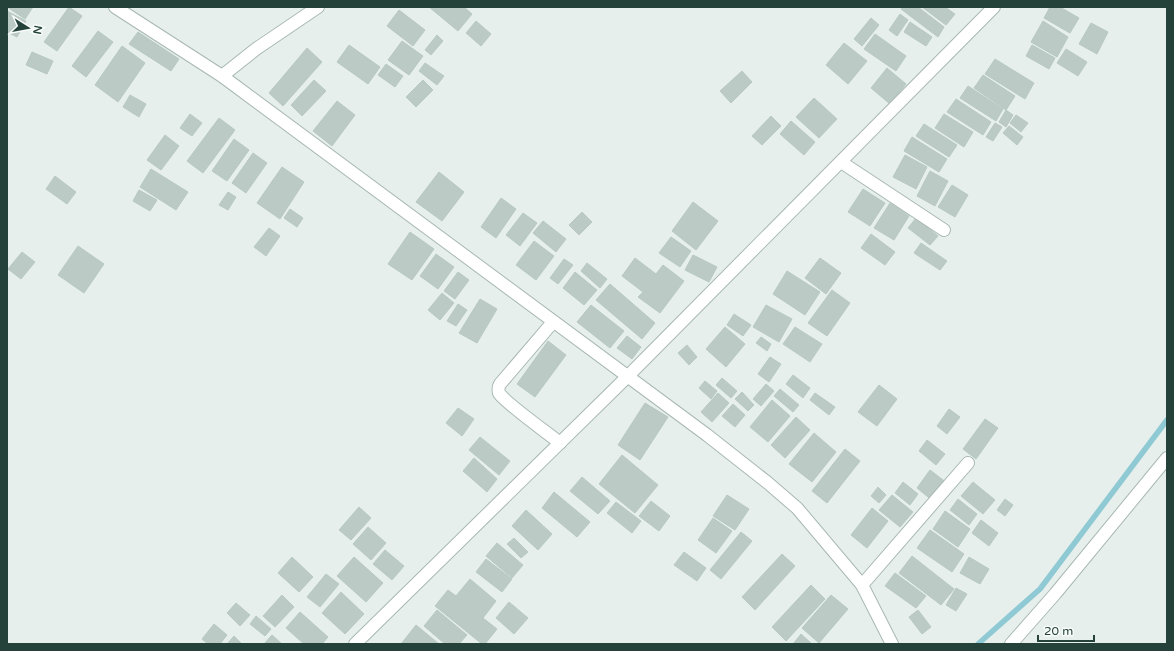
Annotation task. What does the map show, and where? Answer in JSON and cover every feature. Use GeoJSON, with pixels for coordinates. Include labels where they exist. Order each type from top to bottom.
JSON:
{"type":"FeatureCollection","features":[{"type":"Feature","properties":{"kind":"street"},"geometry":{"type":"LineString","coordinates":[[116,7],[222,76],[707,435],[785,497],[797,508],[831,547],[862,586],[892,644]]}},
{"type":"Feature","properties":{"kind":"street"},"geometry":{"type":"LineString","coordinates":[[222,76],[256,49],[318,7]]}},
{"type":"Feature","properties":{"kind":"street"},"geometry":{"type":"LineString","coordinates":[[355,644],[627,377],[994,7]]}},
{"type":"Feature","properties":{"kind":"street"},"geometry":{"type":"LineString","coordinates":[[841,162],[944,230]]}},
{"type":"Feature","properties":{"kind":"street"},"geometry":{"type":"LineString","coordinates":[[553,322],[498,388],[499,392],[507,402],[560,443]]}},
{"type":"Feature","properties":{"kind":"street"},"geometry":{"type":"LineString","coordinates":[[1011,644],[1055,594],[1167,458]]}},
{"type":"Feature","properties":{"kind":"street"},"geometry":{"type":"LineString","coordinates":[[862,586],[968,463]]}},
{"type":"Feature","properties":{"kind":"building"},"geometry":{"type":"Polygon","coordinates":[[[7,7],[33,7],[25,19],[7,7]]]}},
{"type":"Feature","properties":{"kind":"building"},"geometry":{"type":"Polygon","coordinates":[[[69,7],[82,16],[57,51],[44,42],[69,7]]]}},
{"type":"Feature","properties":{"kind":"building"},"geometry":{"type":"Polygon","coordinates":[[[429,7],[464,7],[472,14],[458,31],[429,7]]]}},
{"type":"Feature","properties":{"kind":"building"},"geometry":{"type":"Polygon","coordinates":[[[903,7],[918,7],[944,27],[938,37],[901,9],[903,7]]]}},
{"type":"Feature","properties":{"kind":"building"},"geometry":{"type":"Polygon","coordinates":[[[922,7],[945,7],[955,14],[946,25],[922,7]]]}},
{"type":"Feature","properties":{"kind":"building"},"geometry":{"type":"Polygon","coordinates":[[[1050,7],[1060,7],[1079,18],[1070,33],[1044,18],[1050,7]]]}},
{"type":"Feature","properties":{"kind":"building"},"geometry":{"type":"Polygon","coordinates":[[[399,10],[425,30],[413,46],[387,26],[399,10]]]}},
{"type":"Feature","properties":{"kind":"building"},"geometry":{"type":"Polygon","coordinates":[[[7,11],[26,21],[17,37],[7,32],[7,11]]]}},
{"type":"Feature","properties":{"kind":"building"},"geometry":{"type":"Polygon","coordinates":[[[900,14],[908,20],[897,36],[889,30],[900,14]]]}},
{"type":"Feature","properties":{"kind":"building"},"geometry":{"type":"Polygon","coordinates":[[[871,18],[879,25],[862,46],[854,39],[871,18]]]}},
{"type":"Feature","properties":{"kind":"building"},"geometry":{"type":"Polygon","coordinates":[[[476,21],[491,34],[481,46],[466,33],[476,21]]]}},
{"type":"Feature","properties":{"kind":"building"},"geometry":{"type":"Polygon","coordinates":[[[1043,21],[1068,37],[1057,57],[1031,42],[1043,21]]]}},
{"type":"Feature","properties":{"kind":"building"},"geometry":{"type":"Polygon","coordinates":[[[910,22],[932,37],[926,46],[904,32],[910,22]]]}},
{"type":"Feature","properties":{"kind":"building"},"geometry":{"type":"Polygon","coordinates":[[[1091,23],[1108,32],[1097,54],[1079,44],[1091,23]]]}},
{"type":"Feature","properties":{"kind":"building"},"geometry":{"type":"Polygon","coordinates":[[[98,31],[113,42],[86,77],[72,66],[98,31]]]}},
{"type":"Feature","properties":{"kind":"building"},"geometry":{"type":"Polygon","coordinates":[[[138,32],[179,59],[171,71],[129,44],[138,32]]]}},
{"type":"Feature","properties":{"kind":"building"},"geometry":{"type":"Polygon","coordinates":[[[875,34],[906,56],[896,71],[864,49],[875,34]]]}},
{"type":"Feature","properties":{"kind":"building"},"geometry":{"type":"Polygon","coordinates":[[[437,35],[443,41],[431,55],[425,50],[437,35]]]}},
{"type":"Feature","properties":{"kind":"building"},"geometry":{"type":"Polygon","coordinates":[[[402,41],[423,56],[409,75],[388,60],[402,41]]]}},
{"type":"Feature","properties":{"kind":"building"},"geometry":{"type":"Polygon","coordinates":[[[844,43],[867,61],[848,84],[826,65],[844,43]]]}},
{"type":"Feature","properties":{"kind":"building"},"geometry":{"type":"Polygon","coordinates":[[[349,45],[380,67],[368,84],[337,62],[349,45]]]}},
{"type":"Feature","properties":{"kind":"building"},"geometry":{"type":"Polygon","coordinates":[[[1032,45],[1055,58],[1049,69],[1026,56],[1032,45]]]}},
{"type":"Feature","properties":{"kind":"building"},"geometry":{"type":"Polygon","coordinates":[[[122,46],[145,63],[118,102],[95,85],[122,46]]]}},
{"type":"Feature","properties":{"kind":"building"},"geometry":{"type":"Polygon","coordinates":[[[307,48],[322,62],[283,106],[269,93],[307,48]]]}},
{"type":"Feature","properties":{"kind":"building"},"geometry":{"type":"Polygon","coordinates":[[[1066,49],[1087,62],[1078,76],[1057,63],[1066,49]]]}},
{"type":"Feature","properties":{"kind":"building"},"geometry":{"type":"Polygon","coordinates":[[[32,52],[53,61],[47,74],[26,65],[32,52]]]}},
{"type":"Feature","properties":{"kind":"building"},"geometry":{"type":"Polygon","coordinates":[[[995,59],[1034,83],[1025,99],[985,74],[995,59]]]}},
{"type":"Feature","properties":{"kind":"building"},"geometry":{"type":"Polygon","coordinates":[[[425,63],[444,76],[437,85],[419,71],[425,63]]]}},
{"type":"Feature","properties":{"kind":"building"},"geometry":{"type":"Polygon","coordinates":[[[386,64],[403,76],[395,87],[378,75],[386,64]]]}},
{"type":"Feature","properties":{"kind":"building"},"geometry":{"type":"Polygon","coordinates":[[[887,68],[906,84],[890,104],[871,88],[887,68]]]}},
{"type":"Feature","properties":{"kind":"building"},"geometry":{"type":"Polygon","coordinates":[[[742,71],[752,82],[731,103],[720,91],[742,71]]]}},
{"type":"Feature","properties":{"kind":"building"},"geometry":{"type":"Polygon","coordinates":[[[983,75],[1015,96],[1006,110],[974,88],[983,75]]]}},
{"type":"Feature","properties":{"kind":"building"},"geometry":{"type":"Polygon","coordinates":[[[314,80],[326,91],[302,116],[291,105],[314,80]]]}},
{"type":"Feature","properties":{"kind":"building"},"geometry":{"type":"Polygon","coordinates":[[[423,80],[433,90],[416,107],[406,97],[423,80]]]}},
{"type":"Feature","properties":{"kind":"building"},"geometry":{"type":"Polygon","coordinates":[[[968,86],[1003,109],[996,121],[960,98],[968,86]]]}},
{"type":"Feature","properties":{"kind":"building"},"geometry":{"type":"Polygon","coordinates":[[[130,95],[146,104],[139,117],[123,107],[130,95]]]}},
{"type":"Feature","properties":{"kind":"building"},"geometry":{"type":"Polygon","coordinates":[[[814,98],[837,119],[819,138],[796,117],[814,98]]]}},
{"type":"Feature","properties":{"kind":"building"},"geometry":{"type":"Polygon","coordinates":[[[956,99],[991,122],[983,135],[947,112],[956,99]]]}},
{"type":"Feature","properties":{"kind":"building"},"geometry":{"type":"Polygon","coordinates":[[[337,101],[355,115],[332,146],[313,131],[337,101]]]}},
{"type":"Feature","properties":{"kind":"building"},"geometry":{"type":"Polygon","coordinates":[[[1006,110],[1013,115],[1006,127],[999,122],[1006,110]]]}},
{"type":"Feature","properties":{"kind":"building"},"geometry":{"type":"Polygon","coordinates":[[[190,114],[202,123],[192,136],[180,128],[190,114]]]}},
{"type":"Feature","properties":{"kind":"building"},"geometry":{"type":"Polygon","coordinates":[[[944,114],[973,132],[964,147],[935,128],[944,114]]]}},
{"type":"Feature","properties":{"kind":"building"},"geometry":{"type":"Polygon","coordinates":[[[1016,115],[1028,123],[1021,132],[1010,123],[1016,115]]]}},
{"type":"Feature","properties":{"kind":"building"},"geometry":{"type":"Polygon","coordinates":[[[771,116],[781,126],[762,145],[752,136],[771,116]]]}},
{"type":"Feature","properties":{"kind":"building"},"geometry":{"type":"Polygon","coordinates":[[[219,118],[235,130],[203,173],[187,161],[219,118]]]}},
{"type":"Feature","properties":{"kind":"building"},"geometry":{"type":"Polygon","coordinates":[[[791,121],[815,142],[804,155],[780,134],[791,121]]]}},
{"type":"Feature","properties":{"kind":"building"},"geometry":{"type":"Polygon","coordinates":[[[995,123],[1002,127],[993,141],[986,137],[995,123]]]}},
{"type":"Feature","properties":{"kind":"building"},"geometry":{"type":"Polygon","coordinates":[[[924,124],[957,145],[949,157],[916,136],[924,124]]]}},
{"type":"Feature","properties":{"kind":"building"},"geometry":{"type":"Polygon","coordinates":[[[1009,126],[1023,137],[1017,145],[1003,133],[1009,126]]]}},
{"type":"Feature","properties":{"kind":"building"},"geometry":{"type":"Polygon","coordinates":[[[165,135],[179,146],[161,170],[147,160],[165,135]]]}},
{"type":"Feature","properties":{"kind":"building"},"geometry":{"type":"Polygon","coordinates":[[[912,137],[947,159],[939,172],[904,151],[912,137]]]}},
{"type":"Feature","properties":{"kind":"building"},"geometry":{"type":"Polygon","coordinates":[[[234,139],[249,150],[227,181],[212,171],[234,139]]]}},
{"type":"Feature","properties":{"kind":"building"},"geometry":{"type":"Polygon","coordinates":[[[253,153],[267,163],[246,193],[232,183],[253,153]]]}},
{"type":"Feature","properties":{"kind":"building"},"geometry":{"type":"Polygon","coordinates":[[[905,155],[927,167],[916,189],[893,177],[905,155]]]}},
{"type":"Feature","properties":{"kind":"building"},"geometry":{"type":"Polygon","coordinates":[[[282,167],[304,182],[280,219],[257,203],[282,167]]]}},
{"type":"Feature","properties":{"kind":"building"},"geometry":{"type":"Polygon","coordinates":[[[151,169],[188,192],[176,210],[140,187],[151,169]]]}},
{"type":"Feature","properties":{"kind":"building"},"geometry":{"type":"Polygon","coordinates":[[[930,171],[948,181],[935,206],[917,196],[930,171]]]}},
{"type":"Feature","properties":{"kind":"building"},"geometry":{"type":"Polygon","coordinates":[[[439,172],[464,192],[442,221],[416,202],[439,172]]]}},
{"type":"Feature","properties":{"kind":"building"},"geometry":{"type":"Polygon","coordinates":[[[55,176],[76,192],[67,204],[46,189],[55,176]]]}},
{"type":"Feature","properties":{"kind":"building"},"geometry":{"type":"Polygon","coordinates":[[[952,185],[968,195],[955,217],[938,207],[952,185]]]}},
{"type":"Feature","properties":{"kind":"building"},"geometry":{"type":"Polygon","coordinates":[[[863,189],[885,203],[870,226],[848,212],[863,189]]]}},
{"type":"Feature","properties":{"kind":"building"},"geometry":{"type":"Polygon","coordinates":[[[139,190],[157,200],[150,211],[133,201],[139,190]]]}},
{"type":"Feature","properties":{"kind":"building"},"geometry":{"type":"Polygon","coordinates":[[[228,192],[236,197],[228,210],[219,205],[228,192]]]}},
{"type":"Feature","properties":{"kind":"building"},"geometry":{"type":"Polygon","coordinates":[[[501,198],[516,209],[496,238],[481,227],[501,198]]]}},
{"type":"Feature","properties":{"kind":"building"},"geometry":{"type":"Polygon","coordinates":[[[693,202],[718,221],[696,250],[672,231],[693,202]]]}},
{"type":"Feature","properties":{"kind":"building"},"geometry":{"type":"Polygon","coordinates":[[[890,203],[909,216],[894,240],[874,228],[890,203]]]}},
{"type":"Feature","properties":{"kind":"building"},"geometry":{"type":"Polygon","coordinates":[[[290,209],[303,218],[297,227],[284,218],[290,209]]]}},
{"type":"Feature","properties":{"kind":"building"},"geometry":{"type":"Polygon","coordinates":[[[582,212],[592,222],[579,235],[569,225],[582,212]]]}},
{"type":"Feature","properties":{"kind":"building"},"geometry":{"type":"Polygon","coordinates":[[[523,213],[537,223],[520,246],[506,235],[523,213]]]}},
{"type":"Feature","properties":{"kind":"building"},"geometry":{"type":"Polygon","coordinates":[[[916,218],[938,236],[930,245],[908,228],[916,218]]]}},
{"type":"Feature","properties":{"kind":"building"},"geometry":{"type":"Polygon","coordinates":[[[543,221],[566,239],[556,252],[533,233],[543,221]]]}},
{"type":"Feature","properties":{"kind":"building"},"geometry":{"type":"Polygon","coordinates":[[[269,228],[280,236],[266,256],[254,247],[269,228]]]}},
{"type":"Feature","properties":{"kind":"building"},"geometry":{"type":"Polygon","coordinates":[[[410,232],[434,249],[412,280],[388,264],[410,232]]]}},
{"type":"Feature","properties":{"kind":"building"},"geometry":{"type":"Polygon","coordinates":[[[871,234],[895,252],[885,265],[861,248],[871,234]]]}},
{"type":"Feature","properties":{"kind":"building"},"geometry":{"type":"Polygon","coordinates":[[[671,237],[691,251],[680,267],[659,253],[671,237]]]}},
{"type":"Feature","properties":{"kind":"building"},"geometry":{"type":"Polygon","coordinates":[[[534,241],[554,256],[536,280],[516,265],[534,241]]]}},
{"type":"Feature","properties":{"kind":"building"},"geometry":{"type":"Polygon","coordinates":[[[921,243],[947,261],[940,270],[914,253],[921,243]]]}},
{"type":"Feature","properties":{"kind":"building"},"geometry":{"type":"Polygon","coordinates":[[[78,246],[104,264],[84,293],[58,275],[78,246]]]}},
{"type":"Feature","properties":{"kind":"building"},"geometry":{"type":"Polygon","coordinates":[[[22,252],[35,262],[21,279],[8,269],[22,252]]]}},
{"type":"Feature","properties":{"kind":"building"},"geometry":{"type":"Polygon","coordinates":[[[436,254],[454,267],[438,289],[420,276],[436,254]]]}},
{"type":"Feature","properties":{"kind":"building"},"geometry":{"type":"Polygon","coordinates":[[[693,255],[717,267],[709,282],[685,270],[693,255]]]}},
{"type":"Feature","properties":{"kind":"building"},"geometry":{"type":"Polygon","coordinates":[[[635,258],[656,274],[663,265],[684,281],[660,313],[638,297],[643,292],[622,276],[635,258]]]}},
{"type":"Feature","properties":{"kind":"building"},"geometry":{"type":"Polygon","coordinates":[[[820,258],[841,273],[826,294],[805,278],[820,258]]]}},
{"type":"Feature","properties":{"kind":"building"},"geometry":{"type":"Polygon","coordinates":[[[564,259],[573,265],[558,284],[550,278],[564,259]]]}},
{"type":"Feature","properties":{"kind":"building"},"geometry":{"type":"Polygon","coordinates":[[[587,263],[607,279],[600,288],[581,271],[587,263]]]}},
{"type":"Feature","properties":{"kind":"building"},"geometry":{"type":"Polygon","coordinates":[[[787,271],[820,292],[805,315],[773,294],[787,271]]]}},
{"type":"Feature","properties":{"kind":"building"},"geometry":{"type":"Polygon","coordinates":[[[458,272],[469,280],[455,299],[444,291],[458,272]]]}},
{"type":"Feature","properties":{"kind":"building"},"geometry":{"type":"Polygon","coordinates":[[[575,272],[597,290],[584,305],[563,288],[575,272]]]}},
{"type":"Feature","properties":{"kind":"building"},"geometry":{"type":"Polygon","coordinates":[[[610,284],[655,323],[642,339],[596,300],[610,284]]]}},
{"type":"Feature","properties":{"kind":"building"},"geometry":{"type":"Polygon","coordinates":[[[832,290],[850,303],[827,336],[808,323],[832,290]]]}},
{"type":"Feature","properties":{"kind":"building"},"geometry":{"type":"Polygon","coordinates":[[[442,293],[454,303],[440,320],[428,310],[442,293]]]}},
{"type":"Feature","properties":{"kind":"building"},"geometry":{"type":"Polygon","coordinates":[[[480,299],[497,309],[477,343],[459,333],[480,299]]]}},
{"type":"Feature","properties":{"kind":"building"},"geometry":{"type":"Polygon","coordinates":[[[458,304],[467,310],[456,326],[447,321],[458,304]]]}},
{"type":"Feature","properties":{"kind":"building"},"geometry":{"type":"Polygon","coordinates":[[[591,305],[624,331],[610,348],[577,322],[591,305]]]}},
{"type":"Feature","properties":{"kind":"building"},"geometry":{"type":"Polygon","coordinates":[[[766,305],[792,319],[779,342],[753,327],[766,305]]]}},
{"type":"Feature","properties":{"kind":"building"},"geometry":{"type":"Polygon","coordinates":[[[734,314],[751,325],[743,336],[727,325],[734,314]]]}},
{"type":"Feature","properties":{"kind":"building"},"geometry":{"type":"Polygon","coordinates":[[[725,327],[745,344],[726,367],[706,349],[725,327]]]}},
{"type":"Feature","properties":{"kind":"building"},"geometry":{"type":"Polygon","coordinates":[[[795,327],[822,344],[810,362],[783,344],[795,327]]]}},
{"type":"Feature","properties":{"kind":"building"},"geometry":{"type":"Polygon","coordinates":[[[627,336],[641,347],[632,359],[617,348],[627,336]]]}},
{"type":"Feature","properties":{"kind":"building"},"geometry":{"type":"Polygon","coordinates":[[[761,337],[771,344],[767,351],[756,343],[761,337]]]}},
{"type":"Feature","properties":{"kind":"building"},"geometry":{"type":"Polygon","coordinates":[[[548,341],[566,355],[535,397],[517,384],[548,341]]]}},
{"type":"Feature","properties":{"kind":"building"},"geometry":{"type":"Polygon","coordinates":[[[687,345],[697,357],[689,365],[678,353],[687,345]]]}},
{"type":"Feature","properties":{"kind":"building"},"geometry":{"type":"Polygon","coordinates":[[[770,357],[781,364],[769,382],[758,374],[770,357]]]}},
{"type":"Feature","properties":{"kind":"building"},"geometry":{"type":"Polygon","coordinates":[[[793,375],[810,388],[803,398],[786,384],[793,375]]]}},
{"type":"Feature","properties":{"kind":"building"},"geometry":{"type":"Polygon","coordinates":[[[722,378],[737,391],[731,398],[716,385],[722,378]]]}},
{"type":"Feature","properties":{"kind":"building"},"geometry":{"type":"Polygon","coordinates":[[[705,381],[717,391],[711,399],[699,388],[705,381]]]}},
{"type":"Feature","properties":{"kind":"building"},"geometry":{"type":"Polygon","coordinates":[[[766,384],[774,391],[761,406],[753,399],[766,384]]]}},
{"type":"Feature","properties":{"kind":"building"},"geometry":{"type":"Polygon","coordinates":[[[879,385],[897,399],[877,426],[858,412],[879,385]]]}},
{"type":"Feature","properties":{"kind":"building"},"geometry":{"type":"Polygon","coordinates":[[[780,389],[799,405],[793,412],[774,396],[780,389]]]}},
{"type":"Feature","properties":{"kind":"building"},"geometry":{"type":"Polygon","coordinates":[[[742,392],[754,405],[748,411],[735,399],[742,392]]]}},
{"type":"Feature","properties":{"kind":"building"},"geometry":{"type":"Polygon","coordinates":[[[718,393],[729,403],[712,422],[701,412],[718,393]]]}},
{"type":"Feature","properties":{"kind":"building"},"geometry":{"type":"Polygon","coordinates":[[[815,393],[835,407],[829,415],[810,400],[815,393]]]}},
{"type":"Feature","properties":{"kind":"building"},"geometry":{"type":"Polygon","coordinates":[[[772,400],[790,416],[768,442],[750,427],[772,400]]]}},
{"type":"Feature","properties":{"kind":"building"},"geometry":{"type":"Polygon","coordinates":[[[645,403],[668,417],[640,460],[618,445],[645,403]]]}},
{"type":"Feature","properties":{"kind":"building"},"geometry":{"type":"Polygon","coordinates":[[[733,404],[745,415],[735,427],[722,416],[733,404]]]}},
{"type":"Feature","properties":{"kind":"building"},"geometry":{"type":"Polygon","coordinates":[[[458,408],[474,419],[462,436],[446,423],[458,408]]]}},
{"type":"Feature","properties":{"kind":"building"},"geometry":{"type":"Polygon","coordinates":[[[949,409],[960,417],[947,434],[937,426],[949,409]]]}},
{"type":"Feature","properties":{"kind":"building"},"geometry":{"type":"Polygon","coordinates":[[[796,417],[810,430],[785,458],[771,445],[796,417]]]}},
{"type":"Feature","properties":{"kind":"building"},"geometry":{"type":"Polygon","coordinates":[[[985,419],[998,428],[976,459],[963,449],[985,419]]]}},
{"type":"Feature","properties":{"kind":"building"},"geometry":{"type":"Polygon","coordinates":[[[814,433],[836,452],[812,482],[789,464],[814,433]]]}},
{"type":"Feature","properties":{"kind":"building"},"geometry":{"type":"Polygon","coordinates":[[[480,437],[510,461],[499,475],[469,450],[480,437]]]}},
{"type":"Feature","properties":{"kind":"building"},"geometry":{"type":"Polygon","coordinates":[[[927,440],[945,454],[936,465],[919,451],[927,440]]]}},
{"type":"Feature","properties":{"kind":"building"},"geometry":{"type":"Polygon","coordinates":[[[845,449],[860,461],[827,503],[812,491],[845,449]]]}},
{"type":"Feature","properties":{"kind":"building"},"geometry":{"type":"Polygon","coordinates":[[[622,455],[658,485],[635,513],[599,484],[622,455]]]}},
{"type":"Feature","properties":{"kind":"building"},"geometry":{"type":"Polygon","coordinates":[[[474,458],[497,479],[487,492],[463,471],[474,458]]]}},
{"type":"Feature","properties":{"kind":"building"},"geometry":{"type":"Polygon","coordinates":[[[930,470],[947,483],[933,501],[917,488],[930,470]]]}},
{"type":"Feature","properties":{"kind":"building"},"geometry":{"type":"Polygon","coordinates":[[[582,477],[610,501],[598,514],[570,491],[582,477]]]}},
{"type":"Feature","properties":{"kind":"building"},"geometry":{"type":"Polygon","coordinates":[[[903,482],[918,494],[910,505],[895,493],[903,482]]]}},
{"type":"Feature","properties":{"kind":"building"},"geometry":{"type":"Polygon","coordinates":[[[973,482],[995,500],[983,514],[961,496],[973,482]]]}},
{"type":"Feature","properties":{"kind":"building"},"geometry":{"type":"Polygon","coordinates":[[[878,487],[886,495],[879,503],[871,496],[878,487]]]}},
{"type":"Feature","properties":{"kind":"building"},"geometry":{"type":"Polygon","coordinates":[[[554,492],[590,522],[577,537],[542,508],[554,492]]]}},
{"type":"Feature","properties":{"kind":"building"},"geometry":{"type":"Polygon","coordinates":[[[727,495],[749,509],[735,530],[713,516],[727,495]]]}},
{"type":"Feature","properties":{"kind":"building"},"geometry":{"type":"Polygon","coordinates":[[[892,495],[913,512],[900,527],[879,510],[892,495]]]}},
{"type":"Feature","properties":{"kind":"building"},"geometry":{"type":"Polygon","coordinates":[[[958,499],[977,514],[969,525],[950,510],[958,499]]]}},
{"type":"Feature","properties":{"kind":"building"},"geometry":{"type":"Polygon","coordinates":[[[1005,499],[1013,505],[1005,516],[997,510],[1005,499]]]}},
{"type":"Feature","properties":{"kind":"building"},"geometry":{"type":"Polygon","coordinates":[[[651,501],[670,516],[659,531],[639,516],[651,501]]]}},
{"type":"Feature","properties":{"kind":"building"},"geometry":{"type":"Polygon","coordinates":[[[616,502],[641,521],[632,533],[607,513],[616,502]]]}},
{"type":"Feature","properties":{"kind":"building"},"geometry":{"type":"Polygon","coordinates":[[[359,507],[371,518],[351,540],[339,530],[359,507]]]}},
{"type":"Feature","properties":{"kind":"building"},"geometry":{"type":"Polygon","coordinates":[[[872,508],[888,521],[867,548],[851,535],[872,508]]]}},
{"type":"Feature","properties":{"kind":"building"},"geometry":{"type":"Polygon","coordinates":[[[526,510],[552,534],[538,550],[512,526],[526,510]]]}},
{"type":"Feature","properties":{"kind":"building"},"geometry":{"type":"Polygon","coordinates":[[[945,511],[970,529],[958,547],[933,529],[945,511]]]}},
{"type":"Feature","properties":{"kind":"building"},"geometry":{"type":"Polygon","coordinates":[[[713,518],[732,531],[716,553],[698,540],[713,518]]]}},
{"type":"Feature","properties":{"kind":"building"},"geometry":{"type":"Polygon","coordinates":[[[981,520],[998,533],[989,546],[972,533],[981,520]]]}},
{"type":"Feature","properties":{"kind":"building"},"geometry":{"type":"Polygon","coordinates":[[[368,527],[386,543],[371,560],[353,544],[368,527]]]}},
{"type":"Feature","properties":{"kind":"building"},"geometry":{"type":"Polygon","coordinates":[[[930,530],[964,554],[952,572],[917,548],[930,530]]]}},
{"type":"Feature","properties":{"kind":"building"},"geometry":{"type":"Polygon","coordinates":[[[741,532],[752,541],[721,579],[710,570],[741,532]]]}},
{"type":"Feature","properties":{"kind":"building"},"geometry":{"type":"Polygon","coordinates":[[[514,538],[528,552],[521,558],[507,544],[514,538]]]}},
{"type":"Feature","properties":{"kind":"building"},"geometry":{"type":"Polygon","coordinates":[[[497,543],[523,565],[512,578],[486,556],[497,543]]]}},
{"type":"Feature","properties":{"kind":"building"},"geometry":{"type":"Polygon","coordinates":[[[385,550],[404,566],[392,580],[373,564],[385,550]]]}},
{"type":"Feature","properties":{"kind":"building"},"geometry":{"type":"Polygon","coordinates":[[[684,552],[706,568],[697,581],[674,565],[684,552]]]}},
{"type":"Feature","properties":{"kind":"building"},"geometry":{"type":"Polygon","coordinates":[[[782,554],[795,566],[755,610],[742,597],[782,554]]]}},
{"type":"Feature","properties":{"kind":"building"},"geometry":{"type":"Polygon","coordinates":[[[912,556],[954,589],[941,605],[899,573],[912,556]]]}},
{"type":"Feature","properties":{"kind":"building"},"geometry":{"type":"Polygon","coordinates":[[[292,557],[313,577],[299,592],[278,573],[292,557]]]}},
{"type":"Feature","properties":{"kind":"building"},"geometry":{"type":"Polygon","coordinates":[[[354,557],[383,583],[366,602],[337,576],[354,557]]]}},
{"type":"Feature","properties":{"kind":"building"},"geometry":{"type":"Polygon","coordinates":[[[969,557],[989,569],[980,584],[960,573],[969,557]]]}},
{"type":"Feature","properties":{"kind":"building"},"geometry":{"type":"Polygon","coordinates":[[[486,559],[512,579],[502,592],[476,572],[486,559]]]}},
{"type":"Feature","properties":{"kind":"building"},"geometry":{"type":"Polygon","coordinates":[[[895,573],[926,596],[916,608],[885,586],[895,573]]]}},
{"type":"Feature","properties":{"kind":"building"},"geometry":{"type":"Polygon","coordinates":[[[326,574],[339,584],[320,607],[307,597],[326,574]]]}},
{"type":"Feature","properties":{"kind":"building"},"geometry":{"type":"Polygon","coordinates":[[[470,579],[496,601],[483,618],[497,629],[485,644],[482,644],[435,606],[448,590],[456,596],[470,579]]]}},
{"type":"Feature","properties":{"kind":"building"},"geometry":{"type":"Polygon","coordinates":[[[811,585],[825,599],[786,641],[772,627],[811,585]]]}},
{"type":"Feature","properties":{"kind":"building"},"geometry":{"type":"Polygon","coordinates":[[[956,588],[967,594],[956,611],[946,605],[956,588]]]}},
{"type":"Feature","properties":{"kind":"building"},"geometry":{"type":"Polygon","coordinates":[[[341,592],[364,614],[345,634],[322,613],[341,592]]]}},
{"type":"Feature","properties":{"kind":"building"},"geometry":{"type":"Polygon","coordinates":[[[282,595],[294,607],[275,627],[263,616],[282,595]]]}},
{"type":"Feature","properties":{"kind":"building"},"geometry":{"type":"Polygon","coordinates":[[[831,595],[848,609],[819,643],[802,628],[831,595]]]}},
{"type":"Feature","properties":{"kind":"building"},"geometry":{"type":"Polygon","coordinates":[[[509,602],[528,618],[514,634],[496,618],[509,602]]]}},
{"type":"Feature","properties":{"kind":"building"},"geometry":{"type":"Polygon","coordinates":[[[236,603],[250,615],[240,626],[227,613],[236,603]]]}},
{"type":"Feature","properties":{"kind":"building"},"geometry":{"type":"Polygon","coordinates":[[[437,610],[467,635],[459,644],[445,644],[424,626],[437,610]]]}},
{"type":"Feature","properties":{"kind":"building"},"geometry":{"type":"Polygon","coordinates":[[[918,610],[931,627],[922,634],[909,617],[918,610]]]}},
{"type":"Feature","properties":{"kind":"building"},"geometry":{"type":"Polygon","coordinates":[[[300,612],[328,637],[322,644],[304,644],[286,628],[300,612]]]}},
{"type":"Feature","properties":{"kind":"building"},"geometry":{"type":"Polygon","coordinates":[[[256,616],[271,629],[265,636],[250,624],[256,616]]]}},
{"type":"Feature","properties":{"kind":"building"},"geometry":{"type":"Polygon","coordinates":[[[214,624],[227,635],[220,644],[208,644],[202,639],[214,624]]]}},
{"type":"Feature","properties":{"kind":"building"},"geometry":{"type":"Polygon","coordinates":[[[416,625],[439,644],[401,644],[416,625]]]}},
{"type":"Feature","properties":{"kind":"building"},"geometry":{"type":"Polygon","coordinates":[[[801,634],[812,644],[793,644],[801,634]]]}},
{"type":"Feature","properties":{"kind":"building"},"geometry":{"type":"Polygon","coordinates":[[[272,635],[282,644],[264,644],[272,635]]]}},
{"type":"Feature","properties":{"kind":"building"},"geometry":{"type":"Polygon","coordinates":[[[234,636],[242,644],[227,644],[234,636]]]}},
{"type":"Feature","properties":{"kind":"waterway"},"geometry":{"type":"LineString","coordinates":[[978,644],[1040,589],[1167,420]]}}]}
